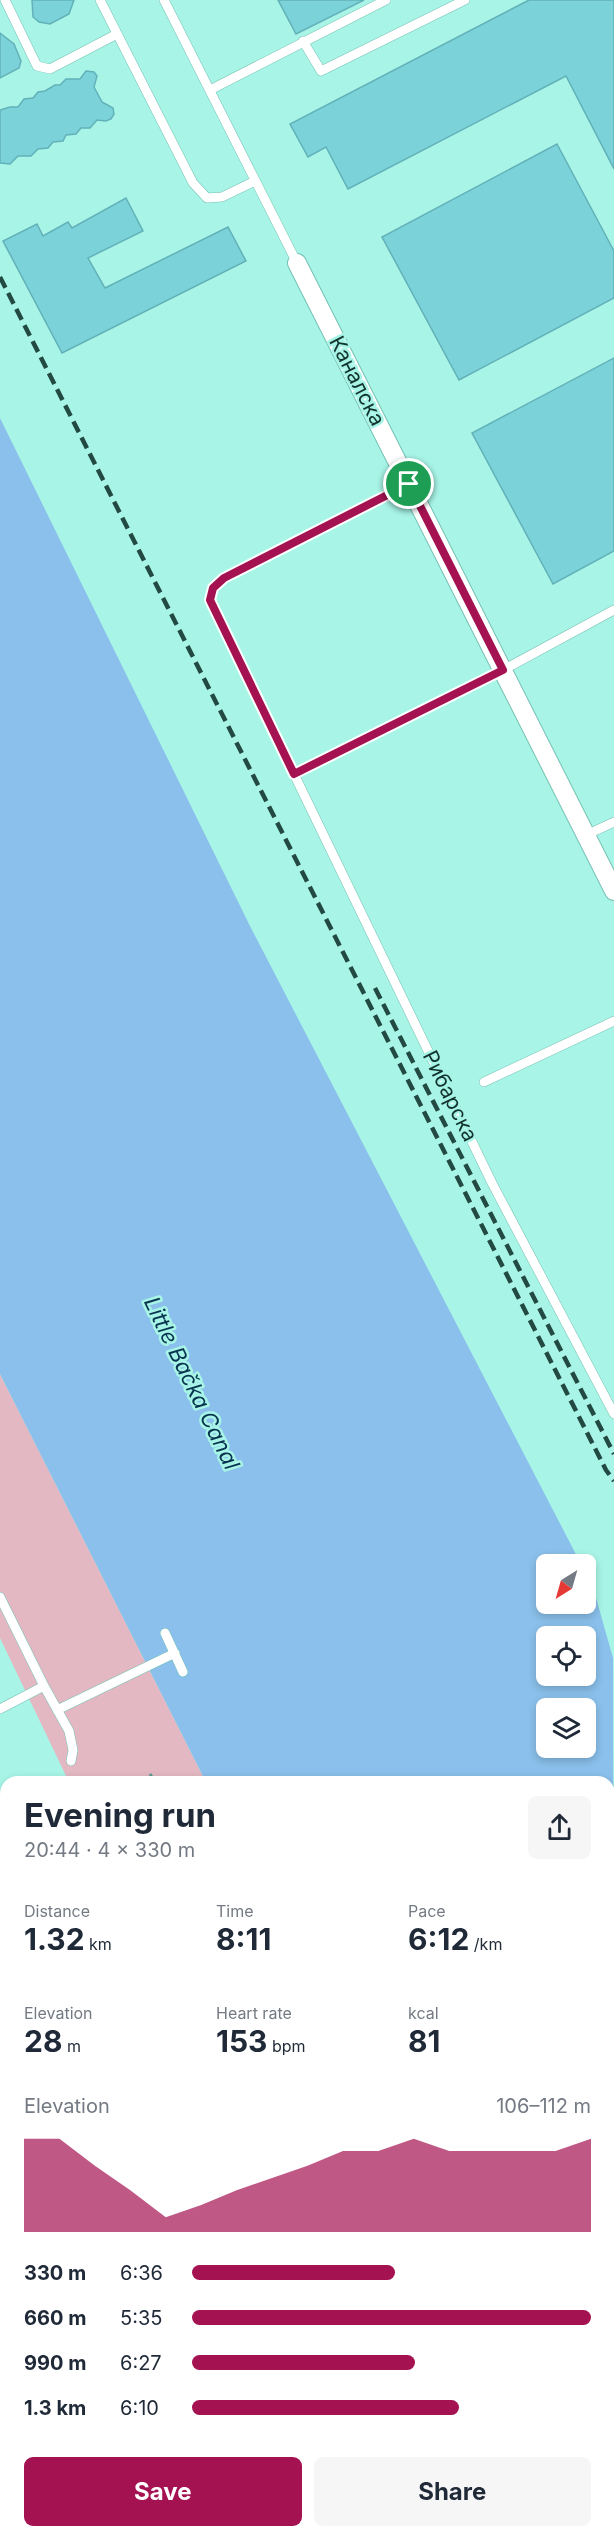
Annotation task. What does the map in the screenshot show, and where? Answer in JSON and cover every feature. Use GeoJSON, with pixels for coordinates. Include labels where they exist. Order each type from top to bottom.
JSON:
{"type":"FeatureCollection","features":[{"type":"Feature","properties":{"kind":"street","name":"Каналска"},"geometry":{"type":"LineString","coordinates":[[297,263],[614,891]]}},
{"type":"Feature","properties":{"kind":"lane"},"geometry":{"type":"LineString","coordinates":[[5,0],[37,66],[50,69],[117,34]]}},
{"type":"Feature","properties":{"kind":"lane"},"geometry":{"type":"LineString","coordinates":[[100,0],[193,183],[207,198],[222,197],[255,181]]}},
{"type":"Feature","properties":{"kind":"lane","name":"Каналска"},"geometry":{"type":"LineString","coordinates":[[164,0],[297,263]]}},
{"type":"Feature","properties":{"kind":"lane"},"geometry":{"type":"LineString","coordinates":[[210,90],[386,0]]}},
{"type":"Feature","properties":{"kind":"lane"},"geometry":{"type":"LineString","coordinates":[[303,41],[321,71],[465,0]]}},
{"type":"Feature","properties":{"kind":"lane","name":"Рибарска"},"geometry":{"type":"LineString","coordinates":[[409,484],[224,578],[213,588],[210,600],[492,1183],[614,1414]]}},
{"type":"Feature","properties":{"kind":"lane"},"geometry":{"type":"LineString","coordinates":[[294,774],[503,670],[614,610]]}},
{"type":"Feature","properties":{"kind":"lane"},"geometry":{"type":"LineString","coordinates":[[586,835],[614,822]]}},
{"type":"Feature","properties":{"kind":"lane"},"geometry":{"type":"LineString","coordinates":[[484,1082],[614,1021]]}},
{"type":"Feature","properties":{"kind":"lane"},"geometry":{"type":"LineString","coordinates":[[0,1597],[70,1735],[73,1750],[71,1761]]}},
{"type":"Feature","properties":{"kind":"lane"},"geometry":{"type":"LineString","coordinates":[[165,1633],[183,1672]]}},
{"type":"Feature","properties":{"kind":"lane"},"geometry":{"type":"LineString","coordinates":[[57,1710],[175,1653]]}},
{"type":"Feature","properties":{"kind":"lane"},"geometry":{"type":"LineString","coordinates":[[0,1709],[44,1686]]}},
{"type":"Feature","properties":{"kind":"shaded area"},"geometry":{"type":"Polygon","coordinates":[[[0,1374],[203,1776],[66,1776],[0,1638],[0,1374]]]}},
{"type":"Feature","properties":{"kind":"water","name":"Little Bačka Canal"},"geometry":{"type":"Polygon","coordinates":[[[0,418],[250,926],[576,1554],[536,1554],[536,1614],[596,1614],[596,1598],[613,1658],[613,1776],[203,1776],[0,1374],[0,418]]]}},
{"type":"Feature","properties":{"kind":"building"},"geometry":{"type":"Polygon","coordinates":[[[32,0],[74,0],[69,14],[50,24],[39,22],[33,17],[32,0]]]}},
{"type":"Feature","properties":{"kind":"building"},"geometry":{"type":"Polygon","coordinates":[[[278,0],[364,0],[296,34],[278,0]]]}},
{"type":"Feature","properties":{"kind":"building"},"geometry":{"type":"Polygon","coordinates":[[[529,0],[614,0],[614,169],[566,76],[348,189],[326,147],[308,157],[290,124],[529,0]]]}},
{"type":"Feature","properties":{"kind":"building"},"geometry":{"type":"Polygon","coordinates":[[[0,33],[14,44],[21,61],[19,68],[0,78],[0,33]]]}},
{"type":"Feature","properties":{"kind":"building"},"geometry":{"type":"Polygon","coordinates":[[[86,71],[94,72],[97,76],[94,87],[102,102],[113,108],[114,114],[111,119],[97,120],[90,128],[81,128],[76,134],[66,135],[63,141],[53,142],[48,148],[38,149],[31,156],[18,156],[10,164],[0,163],[0,110],[18,107],[24,99],[33,98],[38,92],[60,85],[66,79],[80,79],[86,71]]]}},
{"type":"Feature","properties":{"kind":"building"},"geometry":{"type":"Polygon","coordinates":[[[557,144],[614,251],[614,298],[459,380],[382,237],[557,144]]]}},
{"type":"Feature","properties":{"kind":"building"},"geometry":{"type":"Polygon","coordinates":[[[126,198],[143,231],[88,258],[105,288],[228,227],[246,261],[62,353],[3,241],[37,224],[43,236],[68,222],[72,228],[126,198]]]}},
{"type":"Feature","properties":{"kind":"building"},"geometry":{"type":"Polygon","coordinates":[[[614,358],[614,551],[553,584],[472,433],[614,358]]]}},
{"type":"Feature","properties":{"kind":"railway"},"geometry":{"type":"LineString","coordinates":[[0,277],[606,1470],[614,1481]]}},
{"type":"Feature","properties":{"kind":"railway"},"geometry":{"type":"LineString","coordinates":[[375,988],[614,1454]]}},
{"type":"Feature","properties":{"kind":"route"},"geometry":{"type":"LineString","coordinates":[[409,484],[503,670],[294,774],[210,600],[213,588],[224,578],[409,484]]}}]}
